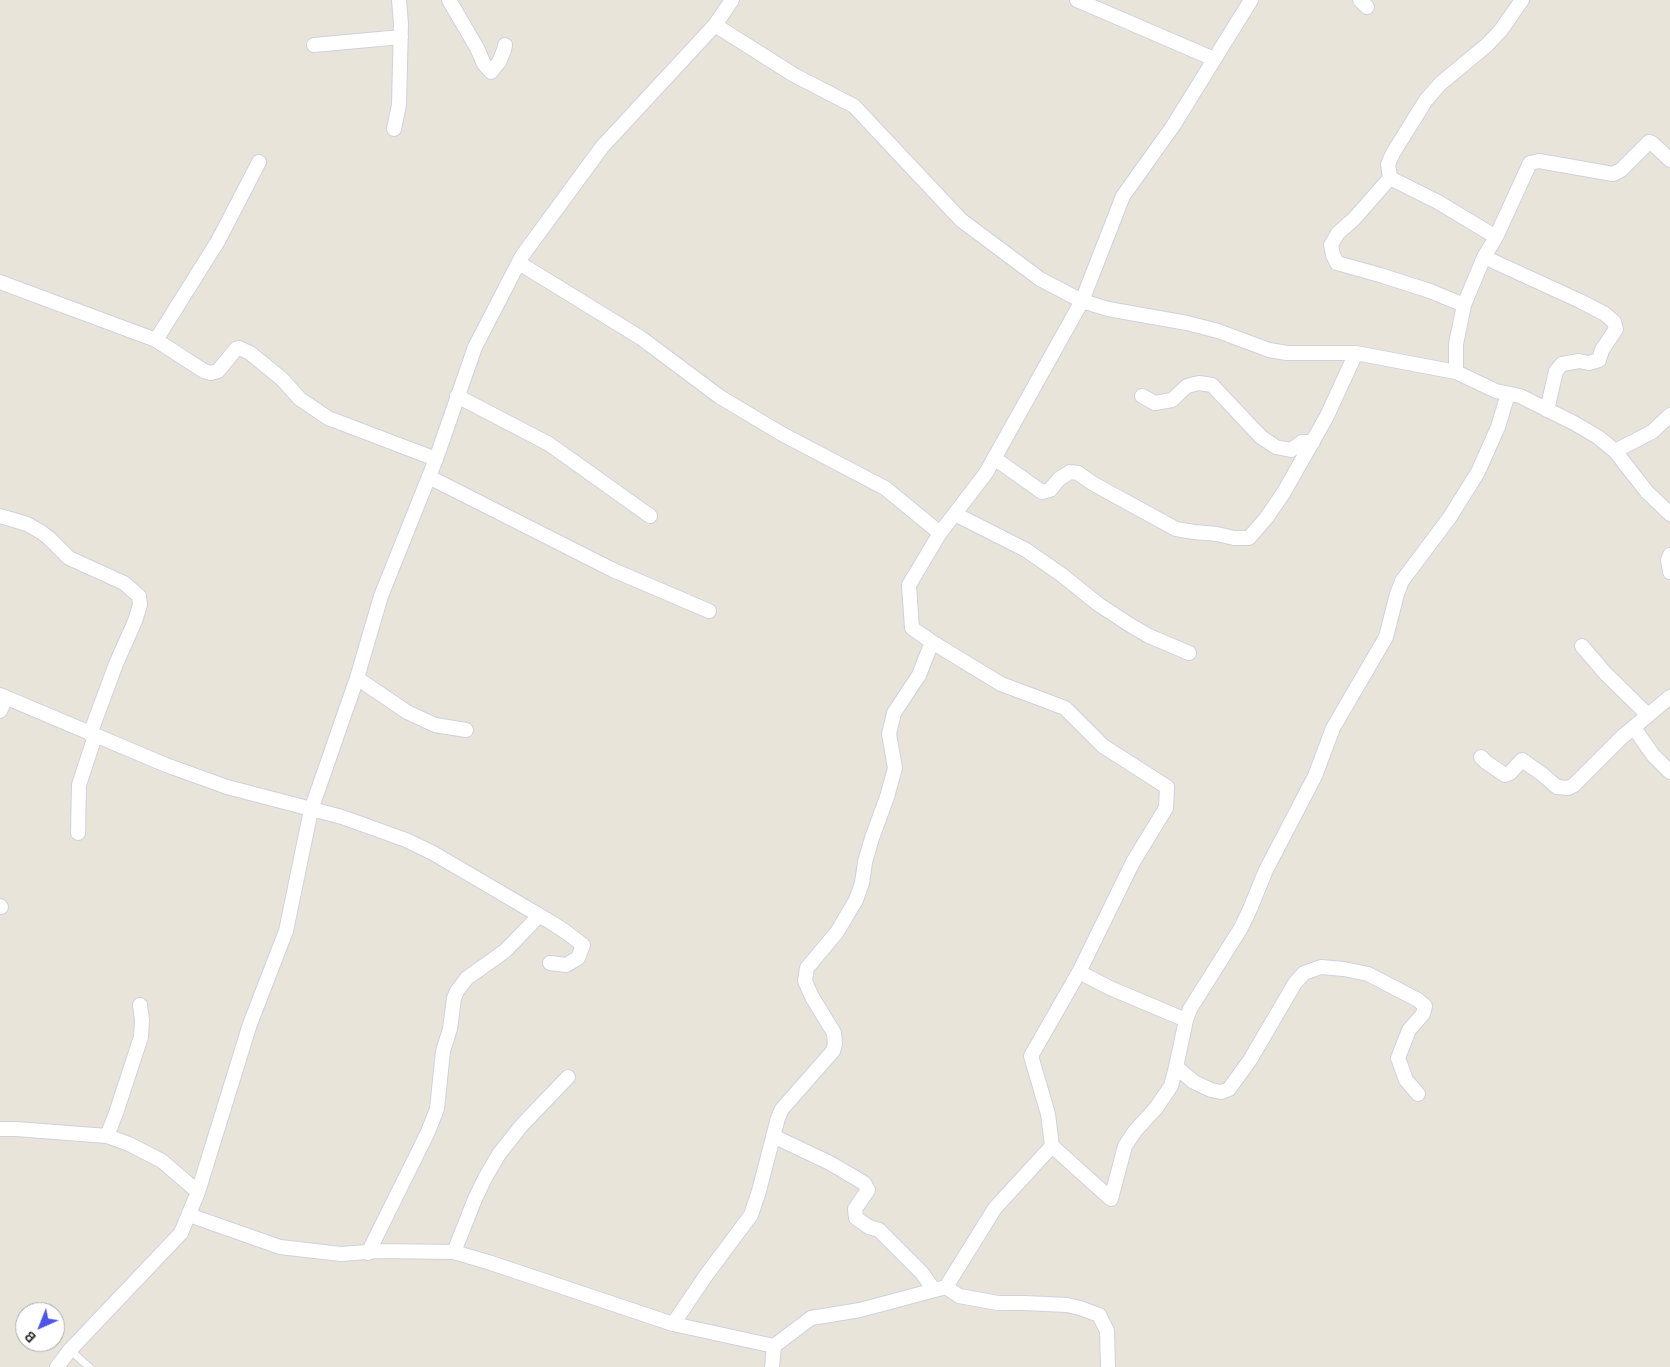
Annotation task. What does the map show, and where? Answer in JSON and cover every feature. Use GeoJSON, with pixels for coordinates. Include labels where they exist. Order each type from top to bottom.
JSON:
{"type":"FeatureCollection","features":[{"type":"Feature","properties":{"kind":"street"},"geometry":{"type":"LineString","coordinates":[[394,129],[399,105],[401,37],[399,0]]}},
{"type":"Feature","properties":{"kind":"street"},"geometry":{"type":"LineString","coordinates":[[449,0],[477,48],[484,64],[491,72],[499,62],[505,45]]}},
{"type":"Feature","properties":{"kind":"street"},"geometry":{"type":"LineString","coordinates":[[58,1367],[70,1350],[181,1233],[189,1215],[198,1192],[250,1024],[286,931],[311,810],[357,678],[381,596],[436,459],[475,347],[522,256],[602,147],[715,25],[732,0]]}},
{"type":"Feature","properties":{"kind":"street"},"geometry":{"type":"LineString","coordinates":[[1077,0],[1214,59]]}},
{"type":"Feature","properties":{"kind":"street"},"geometry":{"type":"LineString","coordinates":[[1251,0],[1174,126],[1123,196],[1082,300],[986,473],[940,533],[909,585],[912,628],[1001,684],[1065,708],[1103,746],[1167,787],[1166,808],[1133,862],[1078,972],[1031,1056],[1048,1114],[1052,1146],[1111,1199],[1125,1146],[1135,1131],[1156,1108],[1170,1086],[1190,1009],[1241,928],[1266,870],[1315,776],[1333,728],[1386,637],[1396,594],[1402,581],[1450,517],[1478,472],[1498,427],[1508,394]]}},
{"type":"Feature","properties":{"kind":"street"},"geometry":{"type":"LineString","coordinates":[[1464,305],[1380,274],[1337,263],[1331,245],[1338,233],[1354,219],[1390,178],[1388,164],[1393,153],[1426,100],[1441,83],[1496,35],[1522,0]]}},
{"type":"Feature","properties":{"kind":"street"},"geometry":{"type":"LineString","coordinates":[[715,25],[794,75],[854,106],[961,220],[1040,279],[1082,300],[1108,309],[1195,325],[1269,350],[1287,353],[1356,353],[1456,372],[1482,385],[1520,396],[1598,437],[1615,451],[1647,492],[1670,514]]}},
{"type":"Feature","properties":{"kind":"street"},"geometry":{"type":"LineString","coordinates":[[314,45],[401,37]]}},
{"type":"Feature","properties":{"kind":"street"},"geometry":{"type":"LineString","coordinates":[[1456,372],[1456,344],[1464,305],[1484,257],[1496,237],[1532,162],[1539,161],[1613,174],[1621,170],[1649,142],[1670,160]]}},
{"type":"Feature","properties":{"kind":"street"},"geometry":{"type":"LineString","coordinates":[[156,340],[218,242],[259,162]]}},
{"type":"Feature","properties":{"kind":"street"},"geometry":{"type":"LineString","coordinates":[[1390,178],[1438,202],[1496,237]]}},
{"type":"Feature","properties":{"kind":"street"},"geometry":{"type":"LineString","coordinates":[[1484,257],[1580,301],[1604,314],[1614,322],[1616,329],[1602,350],[1599,360],[1589,363],[1579,361],[1562,364],[1556,371],[1547,410]]}},
{"type":"Feature","properties":{"kind":"street"},"geometry":{"type":"LineString","coordinates":[[519,263],[641,338],[720,397],[782,434],[885,488],[940,533]]}},
{"type":"Feature","properties":{"kind":"street"},"geometry":{"type":"LineString","coordinates":[[0,282],[156,340],[204,371],[211,373],[218,371],[236,349],[240,348],[250,353],[282,378],[300,399],[328,418],[436,459]]}},
{"type":"Feature","properties":{"kind":"street"},"geometry":{"type":"LineString","coordinates":[[994,458],[1042,492],[1050,490],[1070,472],[1078,473],[1092,483],[1176,529],[1234,538],[1249,538],[1267,517],[1284,492],[1327,416],[1356,353]]}},
{"type":"Feature","properties":{"kind":"street"},"geometry":{"type":"LineString","coordinates":[[1142,396],[1155,403],[1172,400],[1187,386],[1200,383],[1212,385],[1261,437],[1276,447],[1292,450],[1302,442],[1312,442]]}},
{"type":"Feature","properties":{"kind":"street"},"geometry":{"type":"LineString","coordinates":[[458,396],[549,444],[650,516]]}},
{"type":"Feature","properties":{"kind":"street"},"geometry":{"type":"LineString","coordinates":[[1615,451],[1652,432],[1670,415]]}},
{"type":"Feature","properties":{"kind":"street"},"geometry":{"type":"LineString","coordinates":[[429,477],[613,570],[709,611]]}},
{"type":"Feature","properties":{"kind":"street"},"geometry":{"type":"LineString","coordinates":[[955,514],[1026,550],[1062,575],[1098,604],[1130,625],[1189,653]]}},
{"type":"Feature","properties":{"kind":"street"},"geometry":{"type":"LineString","coordinates":[[0,516],[34,528],[49,538],[69,558],[124,583],[139,596],[140,605],[135,621],[116,664],[92,735],[79,784],[78,833]]}},
{"type":"Feature","properties":{"kind":"street"},"geometry":{"type":"LineString","coordinates":[[1670,555],[1668,560],[1670,572]]}},
{"type":"Feature","properties":{"kind":"street"},"geometry":{"type":"LineString","coordinates":[[672,1324],[751,1215],[782,1109],[833,1051],[835,1044],[834,1033],[812,997],[806,981],[807,968],[837,932],[856,900],[862,883],[865,862],[872,838],[888,797],[895,768],[889,734],[894,713],[919,675],[932,642]]}},
{"type":"Feature","properties":{"kind":"street"},"geometry":{"type":"LineString","coordinates":[[1582,646],[1605,673],[1648,715]]}},
{"type":"Feature","properties":{"kind":"street"},"geometry":{"type":"LineString","coordinates":[[357,678],[407,712],[435,725],[466,730]]}},
{"type":"Feature","properties":{"kind":"street"},"geometry":{"type":"LineString","coordinates":[[1481,757],[1505,775],[1510,773],[1522,760],[1557,787],[1568,788],[1574,785],[1614,744],[1670,697]]}},
{"type":"Feature","properties":{"kind":"street"},"geometry":{"type":"LineString","coordinates":[[2,701],[227,787],[342,817],[406,840],[433,853],[536,914],[583,945],[578,958],[566,965],[550,963]]}},
{"type":"Feature","properties":{"kind":"street"},"geometry":{"type":"LineString","coordinates":[[1634,728],[1653,755],[1670,772]]}},
{"type":"Feature","properties":{"kind":"street"},"geometry":{"type":"LineString","coordinates":[[368,1253],[438,1109],[443,1052],[450,1029],[454,998],[457,991],[468,978],[505,951],[536,920],[536,914]]}},
{"type":"Feature","properties":{"kind":"street"},"geometry":{"type":"LineString","coordinates":[[1176,1067],[1194,1082],[1211,1090],[1221,1092],[1229,1089],[1250,1060],[1294,983],[1304,973],[1321,967],[1344,969],[1368,974],[1425,1006],[1423,1014],[1409,1030],[1398,1058],[1406,1080],[1418,1094]]}},
{"type":"Feature","properties":{"kind":"street"},"geometry":{"type":"LineString","coordinates":[[1078,972],[1110,988],[1186,1020]]}},
{"type":"Feature","properties":{"kind":"street"},"geometry":{"type":"LineString","coordinates":[[107,1136],[140,1038],[142,1020],[140,1005]]}},
{"type":"Feature","properties":{"kind":"street"},"geometry":{"type":"LineString","coordinates":[[454,1252],[484,1178],[499,1154],[522,1125],[568,1078]]}},
{"type":"Feature","properties":{"kind":"street"},"geometry":{"type":"LineString","coordinates":[[0,1130],[16,1129],[107,1136],[129,1144],[162,1161],[198,1192]]}},
{"type":"Feature","properties":{"kind":"street"},"geometry":{"type":"LineString","coordinates":[[773,1136],[830,1163],[864,1183],[868,1190],[855,1208],[856,1218],[869,1227],[879,1230],[940,1289],[967,1298],[998,1303],[1024,1302],[1067,1305],[1099,1315],[1107,1332],[1108,1367]]}},
{"type":"Feature","properties":{"kind":"street"},"geometry":{"type":"LineString","coordinates":[[772,1367],[774,1346],[811,1318],[860,1310],[940,1289],[995,1208],[1052,1146]]}},
{"type":"Feature","properties":{"kind":"street"},"geometry":{"type":"LineString","coordinates":[[189,1215],[280,1247],[341,1254],[380,1251],[454,1252],[672,1324],[774,1346]]}},
{"type":"Feature","properties":{"kind":"lane"},"geometry":{"type":"LineString","coordinates":[[70,1350],[89,1367]]}}]}
